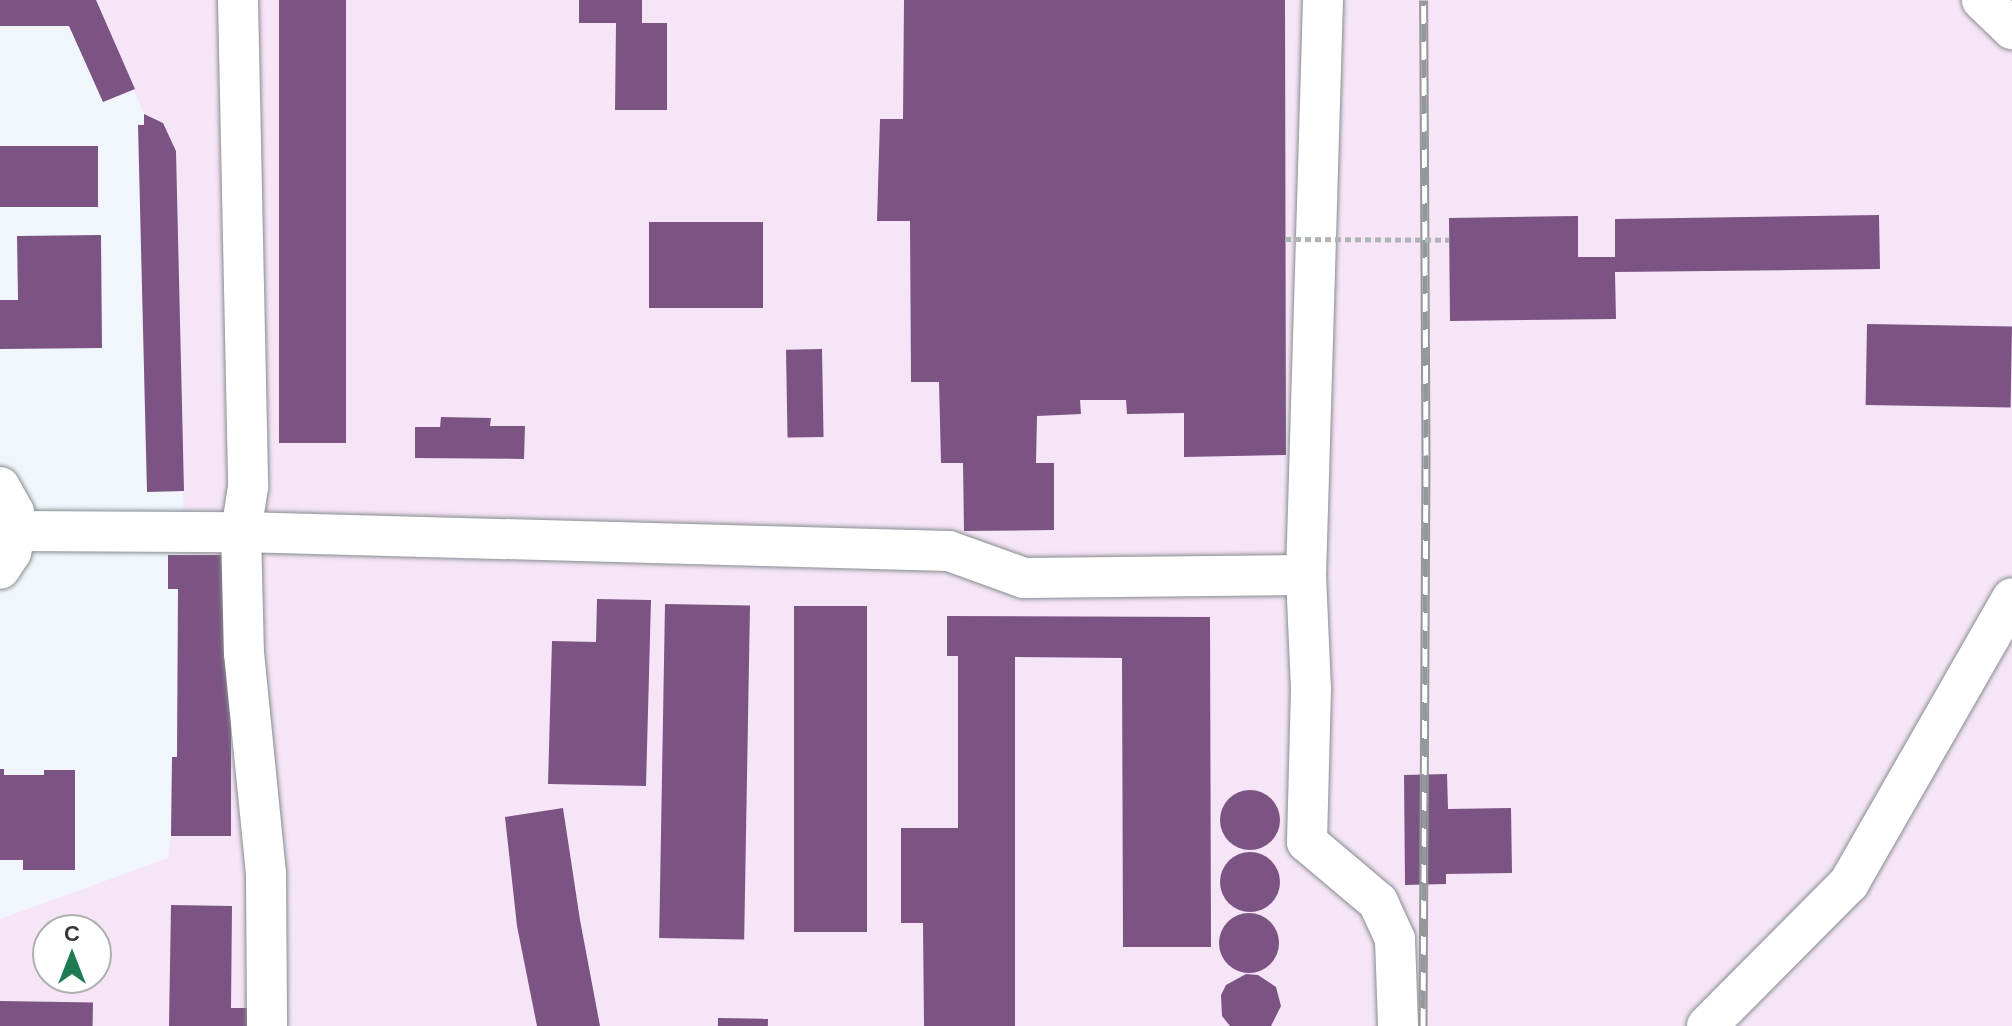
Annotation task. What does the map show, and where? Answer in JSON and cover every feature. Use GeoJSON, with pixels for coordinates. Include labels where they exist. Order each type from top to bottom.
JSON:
{"type":"FeatureCollection","features":[{"type":"Feature","properties":{"kind":"lane"},"geometry":{"type":"LineString","coordinates":[[238,0],[248,487],[241,532],[244,653],[266,873],[267,1026]]}},
{"type":"Feature","properties":{"kind":"lane"},"geometry":{"type":"LineString","coordinates":[[1323,0],[1306,575],[1311,689],[1307,842],[1378,902],[1395,939],[1398,1026]]}},
{"type":"Feature","properties":{"kind":"lane"},"geometry":{"type":"LineString","coordinates":[[1982,0],[2012,29]]}},
{"type":"Feature","properties":{"kind":"lane"},"geometry":{"type":"LineString","coordinates":[[0,487],[14,512],[16,531],[11,552],[0,569]]}},
{"type":"Feature","properties":{"kind":"lane"},"geometry":{"type":"LineString","coordinates":[[16,531],[241,532],[949,551],[1024,578],[1306,575]]}},
{"type":"Feature","properties":{"kind":"lane"},"geometry":{"type":"LineString","coordinates":[[1707,1026],[1849,883],[2012,598]]}},
{"type":"Feature","properties":{"kind":"path"},"geometry":{"type":"LineString","coordinates":[[1285,239],[1449,240]]}},
{"type":"Feature","properties":{"kind":"shaded area"},"geometry":{"type":"Polygon","coordinates":[[[96,0],[2012,0],[2012,1026],[0,1026],[0,919],[168,858],[172,757],[177,757],[178,589],[168,589],[168,555],[184,555],[176,151],[163,123],[144,114],[96,0]]]}},
{"type":"Feature","properties":{"kind":"building"},"geometry":{"type":"Polygon","coordinates":[[[0,0],[96,0],[135,89],[103,102],[69,26],[0,26],[0,0]]]}},
{"type":"Feature","properties":{"kind":"building"},"geometry":{"type":"Polygon","coordinates":[[[279,0],[346,0],[346,443],[279,443],[279,0]]]}},
{"type":"Feature","properties":{"kind":"building"},"geometry":{"type":"Polygon","coordinates":[[[579,0],[642,0],[642,23],[667,23],[667,110],[615,110],[616,23],[579,23],[579,0]]]}},
{"type":"Feature","properties":{"kind":"building"},"geometry":{"type":"Polygon","coordinates":[[[904,0],[1285,0],[1286,455],[1184,457],[1184,413],[1127,414],[1126,400],[1080,400],[1081,414],[1037,416],[1036,463],[1054,463],[1054,530],[964,531],[963,463],[941,463],[939,382],[911,382],[910,221],[877,221],[880,119],[903,119],[904,0]]]}},
{"type":"Feature","properties":{"kind":"building"},"geometry":{"type":"Polygon","coordinates":[[[144,114],[163,123],[176,151],[184,491],[147,492],[138,125],[144,125],[144,114]]]}},
{"type":"Feature","properties":{"kind":"building"},"geometry":{"type":"Polygon","coordinates":[[[0,146],[98,146],[98,207],[0,207],[0,146]]]}},
{"type":"Feature","properties":{"kind":"building"},"geometry":{"type":"Polygon","coordinates":[[[1879,215],[1880,269],[1615,272],[1616,319],[1450,321],[1449,218],[1578,216],[1578,257],[1615,257],[1615,219],[1879,215]]]}},
{"type":"Feature","properties":{"kind":"building"},"geometry":{"type":"Polygon","coordinates":[[[649,222],[763,222],[763,308],[649,308],[649,222]]]}},
{"type":"Feature","properties":{"kind":"building"},"geometry":{"type":"Polygon","coordinates":[[[101,235],[102,348],[0,349],[0,300],[18,300],[17,236],[101,235]]]}},
{"type":"Feature","properties":{"kind":"building"},"geometry":{"type":"Polygon","coordinates":[[[1867,324],[2012,327],[2011,408],[1866,405],[1867,324]]]}},
{"type":"Feature","properties":{"kind":"building"},"geometry":{"type":"Polygon","coordinates":[[[822,349],[824,437],[788,438],[786,350],[822,349]]]}},
{"type":"Feature","properties":{"kind":"building"},"geometry":{"type":"Polygon","coordinates":[[[441,417],[491,418],[490,426],[525,426],[524,459],[415,458],[415,427],[440,427],[441,417]]]}},
{"type":"Feature","properties":{"kind":"building"},"geometry":{"type":"Polygon","coordinates":[[[168,555],[231,555],[231,836],[171,836],[172,757],[177,757],[178,589],[168,589],[168,555]]]}},
{"type":"Feature","properties":{"kind":"building"},"geometry":{"type":"Polygon","coordinates":[[[597,599],[651,600],[646,786],[548,784],[552,641],[596,642],[597,599]]]}},
{"type":"Feature","properties":{"kind":"building"},"geometry":{"type":"Polygon","coordinates":[[[665,604],[750,605],[744,939],[659,938],[665,604]]]}},
{"type":"Feature","properties":{"kind":"building"},"geometry":{"type":"Polygon","coordinates":[[[794,606],[867,606],[867,932],[794,932],[794,606]]]}},
{"type":"Feature","properties":{"kind":"building"},"geometry":{"type":"Polygon","coordinates":[[[947,616],[1210,617],[1211,947],[1123,947],[1122,658],[1015,657],[1015,1026],[924,1026],[923,923],[901,923],[901,828],[958,828],[958,656],[947,656],[947,616]]]}},
{"type":"Feature","properties":{"kind":"building"},"geometry":{"type":"Polygon","coordinates":[[[0,769],[4,769],[4,775],[44,775],[44,770],[75,770],[75,870],[23,870],[23,860],[0,860],[0,769]]]}},
{"type":"Feature","properties":{"kind":"building"},"geometry":{"type":"Polygon","coordinates":[[[1447,774],[1448,809],[1511,808],[1512,873],[1446,874],[1446,884],[1405,885],[1404,775],[1447,774]]]}},
{"type":"Feature","properties":{"kind":"building"},"geometry":{"type":"Polygon","coordinates":[[[1250,790],[1262,792],[1271,799],[1278,808],[1278,832],[1271,841],[1262,848],[1250,850],[1238,848],[1229,841],[1222,832],[1220,820],[1222,808],[1229,799],[1238,792],[1250,790]]]}},
{"type":"Feature","properties":{"kind":"building"},"geometry":{"type":"Polygon","coordinates":[[[563,808],[600,1026],[537,1026],[517,926],[505,817],[563,808]]]}},
{"type":"Feature","properties":{"kind":"building"},"geometry":{"type":"Polygon","coordinates":[[[1250,852],[1262,854],[1271,861],[1278,870],[1278,894],[1271,903],[1262,910],[1250,912],[1238,910],[1229,903],[1222,894],[1220,882],[1222,870],[1229,861],[1238,854],[1250,852]]]}},
{"type":"Feature","properties":{"kind":"building"},"geometry":{"type":"Polygon","coordinates":[[[171,905],[232,906],[231,1008],[250,1008],[249,1026],[169,1026],[171,905]]]}},
{"type":"Feature","properties":{"kind":"building"},"geometry":{"type":"Polygon","coordinates":[[[1249,913],[1261,915],[1270,922],[1277,931],[1277,955],[1270,964],[1261,971],[1249,973],[1237,971],[1228,964],[1221,955],[1219,943],[1221,931],[1228,922],[1237,915],[1249,913]]]}},
{"type":"Feature","properties":{"kind":"building"},"geometry":{"type":"Polygon","coordinates":[[[1246,974],[1258,975],[1276,987],[1281,1006],[1271,1026],[1230,1026],[1222,1016],[1221,995],[1226,985],[1246,974]]]}},
{"type":"Feature","properties":{"kind":"building"},"geometry":{"type":"Polygon","coordinates":[[[0,1001],[93,1003],[93,1026],[0,1026],[0,1001]]]}},
{"type":"Feature","properties":{"kind":"building"},"geometry":{"type":"Polygon","coordinates":[[[718,1018],[768,1019],[768,1026],[718,1026],[718,1018]]]}},
{"type":"Feature","properties":{"kind":"railway"},"geometry":{"type":"LineString","coordinates":[[1423,1026],[1426,455],[1424,0]]}}]}
